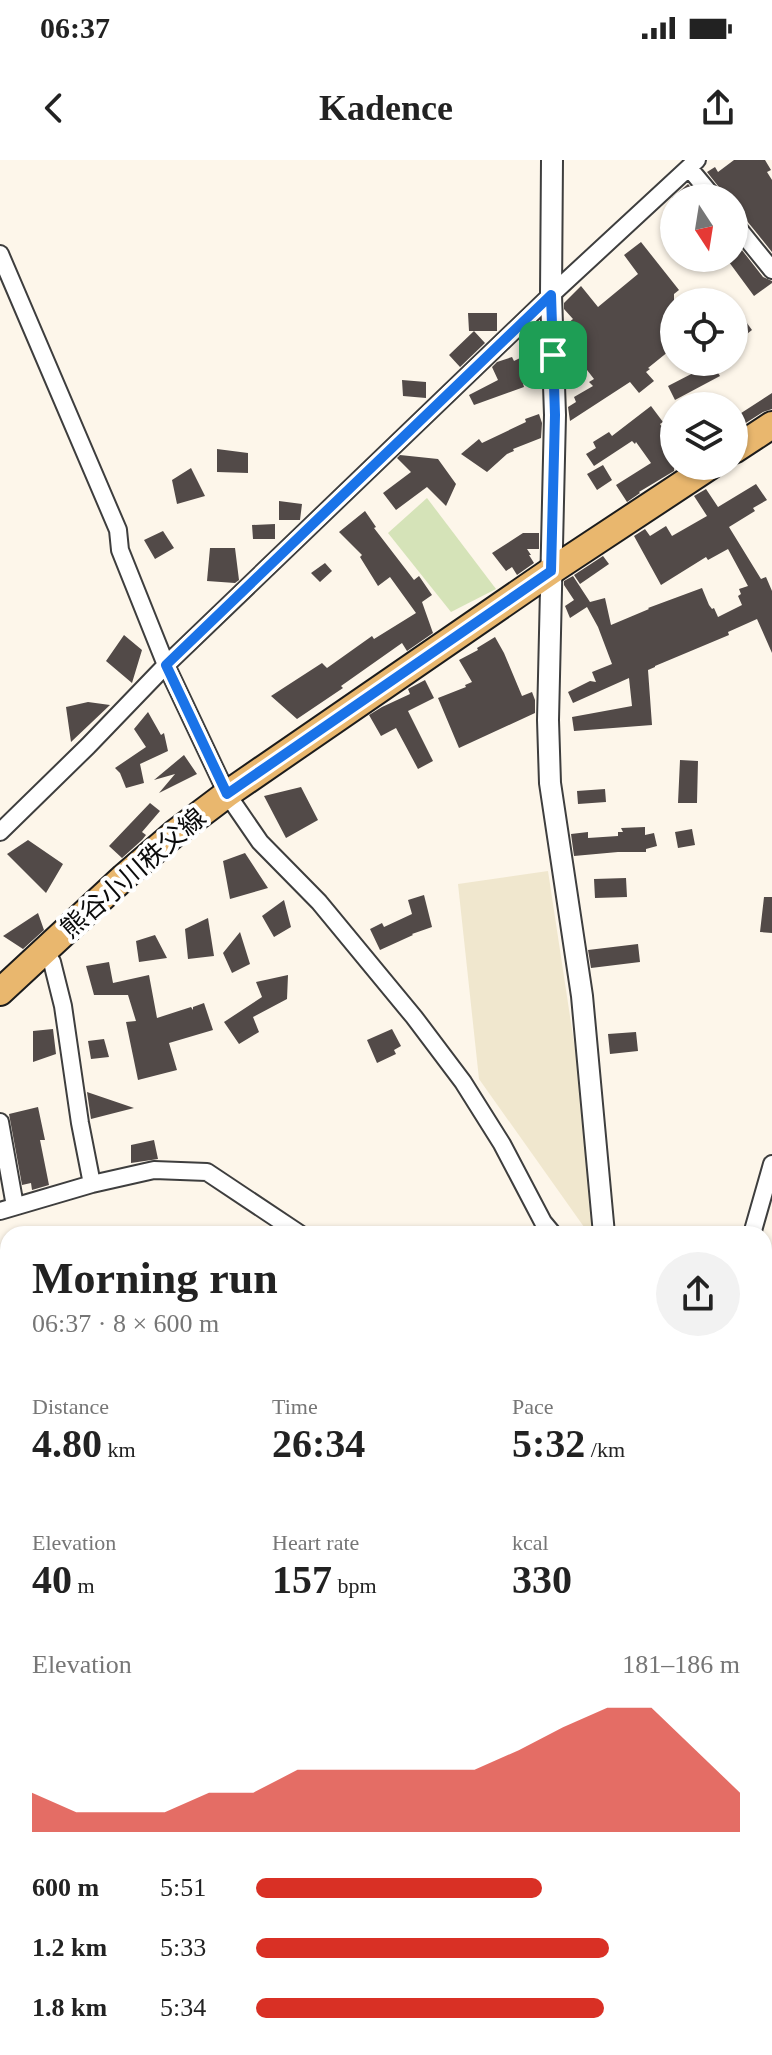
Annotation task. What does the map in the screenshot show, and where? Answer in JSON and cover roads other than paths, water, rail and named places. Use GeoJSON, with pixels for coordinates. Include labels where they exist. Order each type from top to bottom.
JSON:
{"type":"FeatureCollection","features":[{"type":"Feature","properties":{"kind":"main road"},"geometry":{"type":"LineString","coordinates":[[748,441],[772,425]]}},
{"type":"Feature","properties":{"kind":"main road","name":"熊谷小川秩父線"},"geometry":{"type":"LineString","coordinates":[[0,992],[174,834],[227,794],[689,480]]}},
{"type":"Feature","properties":{"kind":"street"},"geometry":{"type":"LineString","coordinates":[[552,160],[551,295],[555,415],[548,720],[550,783],[582,996],[603,1226]]}},
{"type":"Feature","properties":{"kind":"street"},"geometry":{"type":"LineString","coordinates":[[0,832],[166,665],[551,295],[693,164],[705,184]]}},
{"type":"Feature","properties":{"kind":"street"},"geometry":{"type":"LineString","coordinates":[[748,240],[772,270]]}},
{"type":"Feature","properties":{"kind":"street"},"geometry":{"type":"LineString","coordinates":[[0,254],[118,530],[120,550],[166,665],[227,794],[260,842],[319,902],[463,1082],[502,1144],[546,1226]]}},
{"type":"Feature","properties":{"kind":"street"},"geometry":{"type":"LineString","coordinates":[[44,952],[52,962],[63,1006],[92,1184]]}},
{"type":"Feature","properties":{"kind":"street"},"geometry":{"type":"LineString","coordinates":[[0,1122],[7,1209],[154,1170],[207,1172],[288,1226]]}},
{"type":"Feature","properties":{"kind":"street"},"geometry":{"type":"LineString","coordinates":[[754,1226],[772,1164]]}}]}
